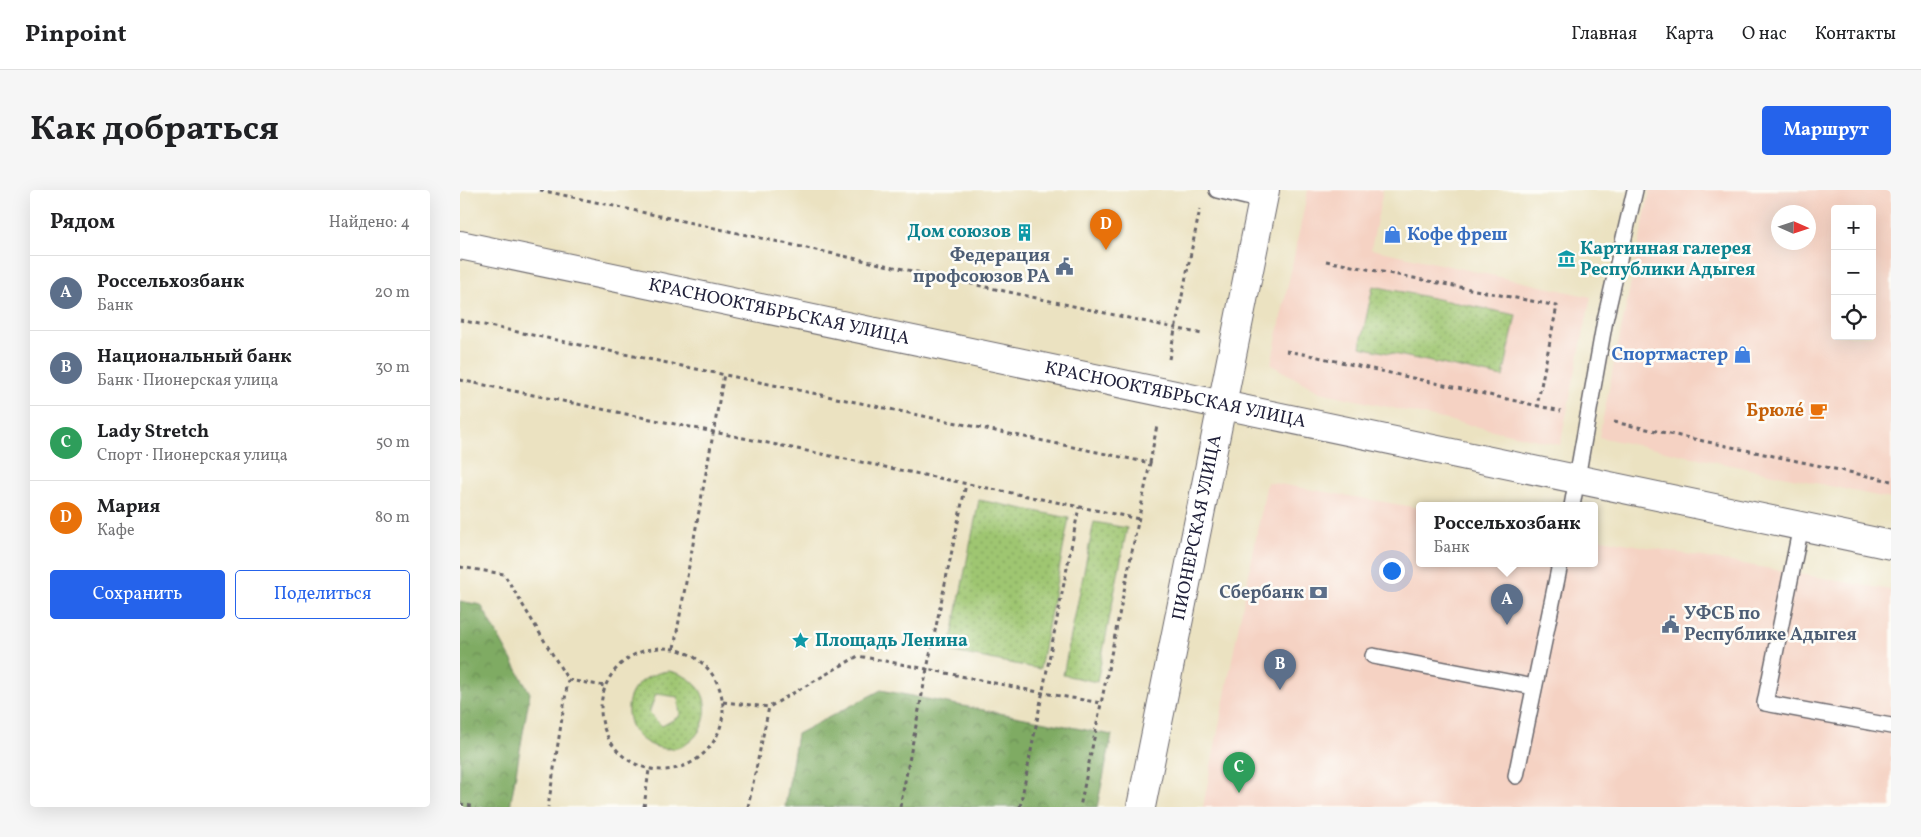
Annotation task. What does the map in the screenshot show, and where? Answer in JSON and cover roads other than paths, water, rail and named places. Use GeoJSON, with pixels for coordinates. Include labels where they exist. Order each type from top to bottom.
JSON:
{"type":"FeatureCollection","features":[{"type":"Feature","properties":{"kind":"main road","name":"ПИОНЕРСКАЯ УЛИЦА"},"geometry":{"type":"LineString","coordinates":[[1141,807],[1264,195]]}},
{"type":"Feature","properties":{"kind":"main road","name":"КРАСНООКТЯБРЬСКАЯ УЛИЦА"},"geometry":{"type":"LineString","coordinates":[[460,246],[1891,545]]}},
{"type":"Feature","properties":{"kind":"lane"},"geometry":{"type":"LineString","coordinates":[[1217,190],[1264,195]]}},
{"type":"Feature","properties":{"kind":"lane"},"geometry":{"type":"LineString","coordinates":[[1573,502],[1605,320],[1635,190]]}},
{"type":"Feature","properties":{"kind":"lane"},"geometry":{"type":"LineString","coordinates":[[1801,526],[1765,703],[1891,726]]}},
{"type":"Feature","properties":{"kind":"lane"},"geometry":{"type":"LineString","coordinates":[[1516,776],[1559,567]]}},
{"type":"Feature","properties":{"kind":"lane"},"geometry":{"type":"LineString","coordinates":[[1373,656],[1534,687]]}},
{"type":"Feature","properties":{"kind":"place","name":"Дом союзов"},"geometry":{"type":"Point","coordinates":[1025,232]}},
{"type":"Feature","properties":{"kind":"place","name":"Кофе фреш"},"geometry":{"type":"Point","coordinates":[1393,235]}},
{"type":"Feature","properties":{"kind":"place","name":"Мария"},"geometry":{"type":"Point","coordinates":[1106,250]}},
{"type":"Feature","properties":{"kind":"place","name":"Картинная галерея Республики Адыгея"},"geometry":{"type":"Point","coordinates":[1566,259]}},
{"type":"Feature","properties":{"kind":"place","name":"Федерация профсоюзов РА"},"geometry":{"type":"Point","coordinates":[1064,266]}},
{"type":"Feature","properties":{"kind":"place","name":"Спортмастер"},"geometry":{"type":"Point","coordinates":[1742,355]}},
{"type":"Feature","properties":{"kind":"place","name":"Брюлé"},"geometry":{"type":"Point","coordinates":[1818,411]}},
{"type":"Feature","properties":{"kind":"place","name":"Сбербанк"},"geometry":{"type":"Point","coordinates":[1318,593]}},
{"type":"Feature","properties":{"kind":"place","name":"УФСБ по Республике Адыгея"},"geometry":{"type":"Point","coordinates":[1670,624]}},
{"type":"Feature","properties":{"kind":"place","name":"Россельхозбанк"},"geometry":{"type":"Point","coordinates":[1507,625]}},
{"type":"Feature","properties":{"kind":"place","name":"Площадь Ленина"},"geometry":{"type":"Point","coordinates":[801,641]}},
{"type":"Feature","properties":{"kind":"place","name":"Национальный банк"},"geometry":{"type":"Point","coordinates":[1280,690]}},
{"type":"Feature","properties":{"kind":"place","name":"Lady Stretch"},"geometry":{"type":"Point","coordinates":[1239,793]}}]}
